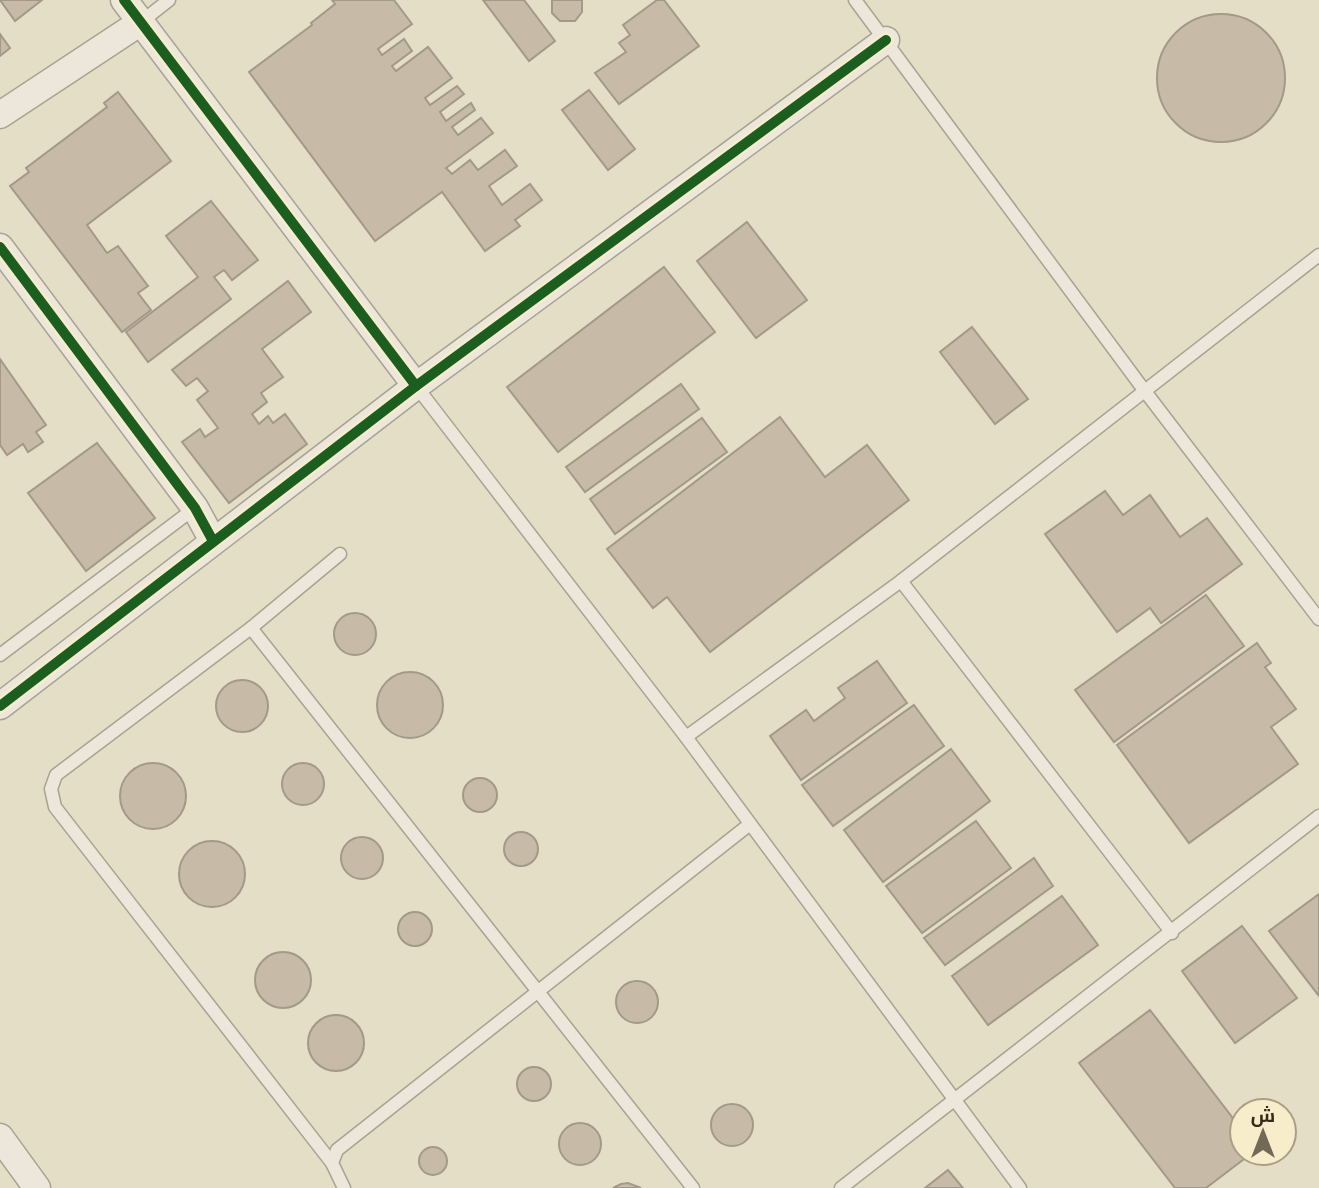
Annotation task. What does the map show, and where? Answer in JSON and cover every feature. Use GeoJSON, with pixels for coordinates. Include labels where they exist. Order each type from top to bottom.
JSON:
{"type":"FeatureCollection","features":[{"type":"Feature","properties":{"kind":"street"},"geometry":{"type":"LineString","coordinates":[[124,0],[416,386]]}},
{"type":"Feature","properties":{"kind":"street"},"geometry":{"type":"LineString","coordinates":[[0,115],[141,22]]}},
{"type":"Feature","properties":{"kind":"street"},"geometry":{"type":"LineString","coordinates":[[0,706],[416,386],[886,40]]}},
{"type":"Feature","properties":{"kind":"street"},"geometry":{"type":"LineString","coordinates":[[0,247],[195,508],[213,541]]}},
{"type":"Feature","properties":{"kind":"street"},"geometry":{"type":"LineString","coordinates":[[0,1137],[37,1188]]}},
{"type":"Feature","properties":{"kind":"lane"},"geometry":{"type":"LineString","coordinates":[[141,22],[169,0]]}},
{"type":"Feature","properties":{"kind":"lane"},"geometry":{"type":"LineString","coordinates":[[855,0],[1144,390],[1319,619]]}},
{"type":"Feature","properties":{"kind":"lane"},"geometry":{"type":"LineString","coordinates":[[686,737],[901,581],[1319,255]]}},
{"type":"Feature","properties":{"kind":"lane"},"geometry":{"type":"LineString","coordinates":[[416,386],[686,737],[1020,1188]]}},
{"type":"Feature","properties":{"kind":"lane"},"geometry":{"type":"LineString","coordinates":[[0,655],[195,508]]}},
{"type":"Feature","properties":{"kind":"lane"},"geometry":{"type":"LineString","coordinates":[[340,554],[251,628],[56,775],[51,789],[55,807],[332,1163],[344,1188]]}},
{"type":"Feature","properties":{"kind":"lane"},"geometry":{"type":"LineString","coordinates":[[901,581],[1172,933]]}},
{"type":"Feature","properties":{"kind":"lane"},"geometry":{"type":"LineString","coordinates":[[251,628],[693,1188]]}},
{"type":"Feature","properties":{"kind":"lane"},"geometry":{"type":"LineString","coordinates":[[841,1188],[1319,816]]}},
{"type":"Feature","properties":{"kind":"lane"},"geometry":{"type":"LineString","coordinates":[[332,1163],[337,1150],[750,824]]}},
{"type":"Feature","properties":{"kind":"building"},"geometry":{"type":"Polygon","coordinates":[[[0,0],[42,0],[15,21],[0,0]]]}},
{"type":"Feature","properties":{"kind":"building"},"geometry":{"type":"Polygon","coordinates":[[[332,0],[394,0],[412,24],[378,49],[382,55],[404,39],[412,51],[392,66],[396,71],[428,47],[452,78],[425,98],[430,105],[457,86],[464,94],[440,112],[446,121],[471,103],[475,110],[452,127],[458,135],[481,118],[493,133],[446,168],[452,174],[470,160],[478,170],[505,150],[517,166],[489,186],[502,205],[530,184],[542,200],[515,220],[520,226],[485,251],[442,192],[375,241],[249,72],[312,25],[311,23],[335,4],[332,0]]]}},
{"type":"Feature","properties":{"kind":"building"},"geometry":{"type":"Polygon","coordinates":[[[483,0],[524,0],[555,41],[529,61],[483,0]]]}},
{"type":"Feature","properties":{"kind":"building"},"geometry":{"type":"Polygon","coordinates":[[[552,0],[582,0],[582,12],[575,21],[560,21],[552,13],[552,0]]]}},
{"type":"Feature","properties":{"kind":"building"},"geometry":{"type":"Polygon","coordinates":[[[657,0],[664,0],[699,46],[619,104],[595,73],[626,52],[619,43],[630,35],[623,25],[657,0]]]}},
{"type":"Feature","properties":{"kind":"building"},"geometry":{"type":"Polygon","coordinates":[[[1221,14],[1246,19],[1266,33],[1280,53],[1285,78],[1280,103],[1266,123],[1246,137],[1221,142],[1196,137],[1176,123],[1162,103],[1157,78],[1162,53],[1176,33],[1196,19],[1221,14]]]}},
{"type":"Feature","properties":{"kind":"building"},"geometry":{"type":"Polygon","coordinates":[[[0,34],[10,48],[0,56],[0,34]]]}},
{"type":"Feature","properties":{"kind":"building"},"geometry":{"type":"Polygon","coordinates":[[[589,90],[635,149],[608,170],[562,110],[589,90]]]}},
{"type":"Feature","properties":{"kind":"building"},"geometry":{"type":"Polygon","coordinates":[[[118,92],[171,161],[87,225],[107,253],[118,246],[148,286],[138,293],[151,310],[122,332],[10,186],[29,172],[26,168],[107,107],[104,103],[118,92]]]}},
{"type":"Feature","properties":{"kind":"building"},"geometry":{"type":"Polygon","coordinates":[[[211,201],[258,260],[232,280],[224,270],[214,277],[231,299],[148,362],[126,332],[198,277],[166,236],[211,201]]]}},
{"type":"Feature","properties":{"kind":"building"},"geometry":{"type":"Polygon","coordinates":[[[747,222],[807,300],[756,338],[697,261],[747,222]]]}},
{"type":"Feature","properties":{"kind":"building"},"geometry":{"type":"Polygon","coordinates":[[[664,267],[715,332],[558,452],[507,387],[664,267]]]}},
{"type":"Feature","properties":{"kind":"building"},"geometry":{"type":"Polygon","coordinates":[[[288,281],[311,312],[262,349],[283,377],[261,393],[267,402],[252,414],[259,424],[268,416],[273,423],[285,414],[307,444],[229,503],[182,442],[200,429],[205,437],[218,428],[197,400],[208,391],[197,378],[186,386],[172,370],[288,281]]]}},
{"type":"Feature","properties":{"kind":"building"},"geometry":{"type":"Polygon","coordinates":[[[972,327],[1028,399],[995,424],[940,352],[972,327]]]}},
{"type":"Feature","properties":{"kind":"building"},"geometry":{"type":"Polygon","coordinates":[[[0,359],[46,425],[36,432],[43,442],[28,452],[23,444],[7,455],[0,445],[0,359]]]}},
{"type":"Feature","properties":{"kind":"building"},"geometry":{"type":"Polygon","coordinates":[[[681,384],[699,409],[585,492],[566,467],[681,384]]]}},
{"type":"Feature","properties":{"kind":"building"},"geometry":{"type":"Polygon","coordinates":[[[780,417],[825,477],[867,445],[909,500],[710,652],[667,597],[653,608],[607,549],[780,417]]]}},
{"type":"Feature","properties":{"kind":"building"},"geometry":{"type":"Polygon","coordinates":[[[702,418],[727,452],[615,534],[590,499],[702,418]]]}},
{"type":"Feature","properties":{"kind":"building"},"geometry":{"type":"Polygon","coordinates":[[[97,443],[155,518],[86,571],[28,493],[97,443]]]}},
{"type":"Feature","properties":{"kind":"building"},"geometry":{"type":"Polygon","coordinates":[[[1105,491],[1123,515],[1150,495],[1180,537],[1207,518],[1242,564],[1161,623],[1150,608],[1117,632],[1045,534],[1105,491]]]}},
{"type":"Feature","properties":{"kind":"building"},"geometry":{"type":"Polygon","coordinates":[[[1206,595],[1244,646],[1114,742],[1075,690],[1206,595]]]}},
{"type":"Feature","properties":{"kind":"building"},"geometry":{"type":"Polygon","coordinates":[[[355,613],[370,619],[376,634],[370,649],[355,655],[340,649],[334,634],[340,619],[355,613]]]}},
{"type":"Feature","properties":{"kind":"building"},"geometry":{"type":"Polygon","coordinates":[[[1257,643],[1271,663],[1265,667],[1296,709],[1271,727],[1298,764],[1189,843],[1117,745],[1257,643]]]}},
{"type":"Feature","properties":{"kind":"building"},"geometry":{"type":"Polygon","coordinates":[[[877,661],[907,703],[801,780],[770,736],[806,710],[814,721],[845,698],[838,688],[877,661]]]}},
{"type":"Feature","properties":{"kind":"building"},"geometry":{"type":"Polygon","coordinates":[[[404,672],[416,672],[428,677],[438,687],[443,705],[441,718],[428,733],[416,738],[404,738],[392,733],[382,723],[377,711],[377,699],[382,687],[392,677],[404,672]]]}},
{"type":"Feature","properties":{"kind":"building"},"geometry":{"type":"Polygon","coordinates":[[[242,680],[252,682],[260,688],[266,696],[266,716],[260,724],[252,730],[242,732],[232,730],[224,724],[218,716],[216,706],[218,696],[224,688],[232,682],[242,680]]]}},
{"type":"Feature","properties":{"kind":"building"},"geometry":{"type":"Polygon","coordinates":[[[914,705],[944,746],[833,826],[802,785],[914,705]]]}},
{"type":"Feature","properties":{"kind":"building"},"geometry":{"type":"Polygon","coordinates":[[[951,749],[990,801],[883,882],[844,830],[951,749]]]}},
{"type":"Feature","properties":{"kind":"building"},"geometry":{"type":"Polygon","coordinates":[[[147,763],[159,763],[171,768],[181,778],[186,796],[184,809],[171,824],[159,829],[147,829],[135,824],[125,814],[120,802],[120,790],[125,778],[135,768],[147,763]]]}},
{"type":"Feature","properties":{"kind":"building"},"geometry":{"type":"Polygon","coordinates":[[[303,763],[318,769],[324,784],[318,799],[303,805],[288,799],[282,784],[288,769],[303,763]]]}},
{"type":"Feature","properties":{"kind":"building"},"geometry":{"type":"Polygon","coordinates":[[[480,778],[492,783],[497,795],[492,807],[480,812],[468,807],[463,795],[468,783],[480,778]]]}},
{"type":"Feature","properties":{"kind":"building"},"geometry":{"type":"Polygon","coordinates":[[[976,821],[1011,868],[922,933],[886,886],[976,821]]]}},
{"type":"Feature","properties":{"kind":"building"},"geometry":{"type":"Polygon","coordinates":[[[521,832],[533,837],[538,849],[533,861],[521,866],[509,861],[504,849],[509,837],[521,832]]]}},
{"type":"Feature","properties":{"kind":"building"},"geometry":{"type":"Polygon","coordinates":[[[362,837],[377,843],[383,858],[377,873],[362,879],[347,873],[341,858],[347,843],[362,837]]]}},
{"type":"Feature","properties":{"kind":"building"},"geometry":{"type":"Polygon","coordinates":[[[206,841],[218,841],[230,846],[240,856],[245,874],[243,887],[230,902],[218,907],[206,907],[194,902],[184,892],[179,880],[179,868],[184,856],[194,846],[206,841]]]}},
{"type":"Feature","properties":{"kind":"building"},"geometry":{"type":"Polygon","coordinates":[[[1034,858],[1053,886],[945,965],[924,938],[1034,858]]]}},
{"type":"Feature","properties":{"kind":"building"},"geometry":{"type":"Polygon","coordinates":[[[1319,894],[1319,996],[1269,931],[1319,894]]]}},
{"type":"Feature","properties":{"kind":"building"},"geometry":{"type":"Polygon","coordinates":[[[1062,896],[1098,945],[988,1025],[952,976],[1062,896]]]}},
{"type":"Feature","properties":{"kind":"building"},"geometry":{"type":"Polygon","coordinates":[[[415,912],[427,917],[432,929],[427,941],[415,946],[403,941],[398,929],[403,917],[415,912]]]}},
{"type":"Feature","properties":{"kind":"building"},"geometry":{"type":"Polygon","coordinates":[[[1242,926],[1297,998],[1235,1043],[1182,971],[1242,926]]]}},
{"type":"Feature","properties":{"kind":"building"},"geometry":{"type":"Polygon","coordinates":[[[283,952],[294,954],[303,960],[309,969],[309,991],[303,1000],[294,1006],[283,1008],[272,1006],[263,1000],[257,991],[255,980],[257,969],[263,960],[272,954],[283,952]]]}},
{"type":"Feature","properties":{"kind":"building"},"geometry":{"type":"Polygon","coordinates":[[[637,981],[652,987],[658,1002],[652,1017],[637,1023],[622,1017],[616,1002],[622,987],[637,981]]]}},
{"type":"Feature","properties":{"kind":"building"},"geometry":{"type":"Polygon","coordinates":[[[1150,1010],[1228,1112],[1228,1167],[1234,1167],[1206,1188],[1175,1188],[1079,1063],[1150,1010]]]}},
{"type":"Feature","properties":{"kind":"building"},"geometry":{"type":"Polygon","coordinates":[[[336,1015],[347,1017],[356,1023],[362,1032],[362,1054],[356,1063],[347,1069],[336,1071],[325,1069],[316,1063],[310,1054],[308,1043],[310,1032],[316,1023],[325,1017],[336,1015]]]}},
{"type":"Feature","properties":{"kind":"building"},"geometry":{"type":"Polygon","coordinates":[[[534,1067],[546,1072],[551,1084],[546,1096],[534,1101],[522,1096],[517,1084],[522,1072],[534,1067]]]}},
{"type":"Feature","properties":{"kind":"building"},"geometry":{"type":"Polygon","coordinates":[[[732,1104],[747,1110],[753,1125],[747,1140],[732,1146],[717,1140],[711,1125],[717,1110],[732,1104]]]}},
{"type":"Feature","properties":{"kind":"building"},"geometry":{"type":"Polygon","coordinates":[[[580,1123],[595,1129],[601,1144],[595,1159],[580,1165],[565,1159],[559,1144],[565,1129],[580,1123]]]}},
{"type":"Feature","properties":{"kind":"building"},"geometry":{"type":"Polygon","coordinates":[[[433,1147],[443,1151],[447,1161],[443,1171],[433,1175],[423,1171],[419,1161],[423,1151],[433,1147]]]}},
{"type":"Feature","properties":{"kind":"building"},"geometry":{"type":"Polygon","coordinates":[[[948,1170],[963,1188],[925,1188],[948,1170]]]}},
{"type":"Feature","properties":{"kind":"building"},"geometry":{"type":"Polygon","coordinates":[[[628,1183],[641,1188],[613,1188],[628,1183]]]}},
{"type":"Feature","properties":{"kind":"cycle path"},"geometry":{"type":"LineString","coordinates":[[124,0],[416,386]]}},
{"type":"Feature","properties":{"kind":"cycle path"},"geometry":{"type":"LineString","coordinates":[[0,706],[416,386],[886,40]]}},
{"type":"Feature","properties":{"kind":"cycle path"},"geometry":{"type":"LineString","coordinates":[[0,247],[195,508],[213,541]]}}]}
